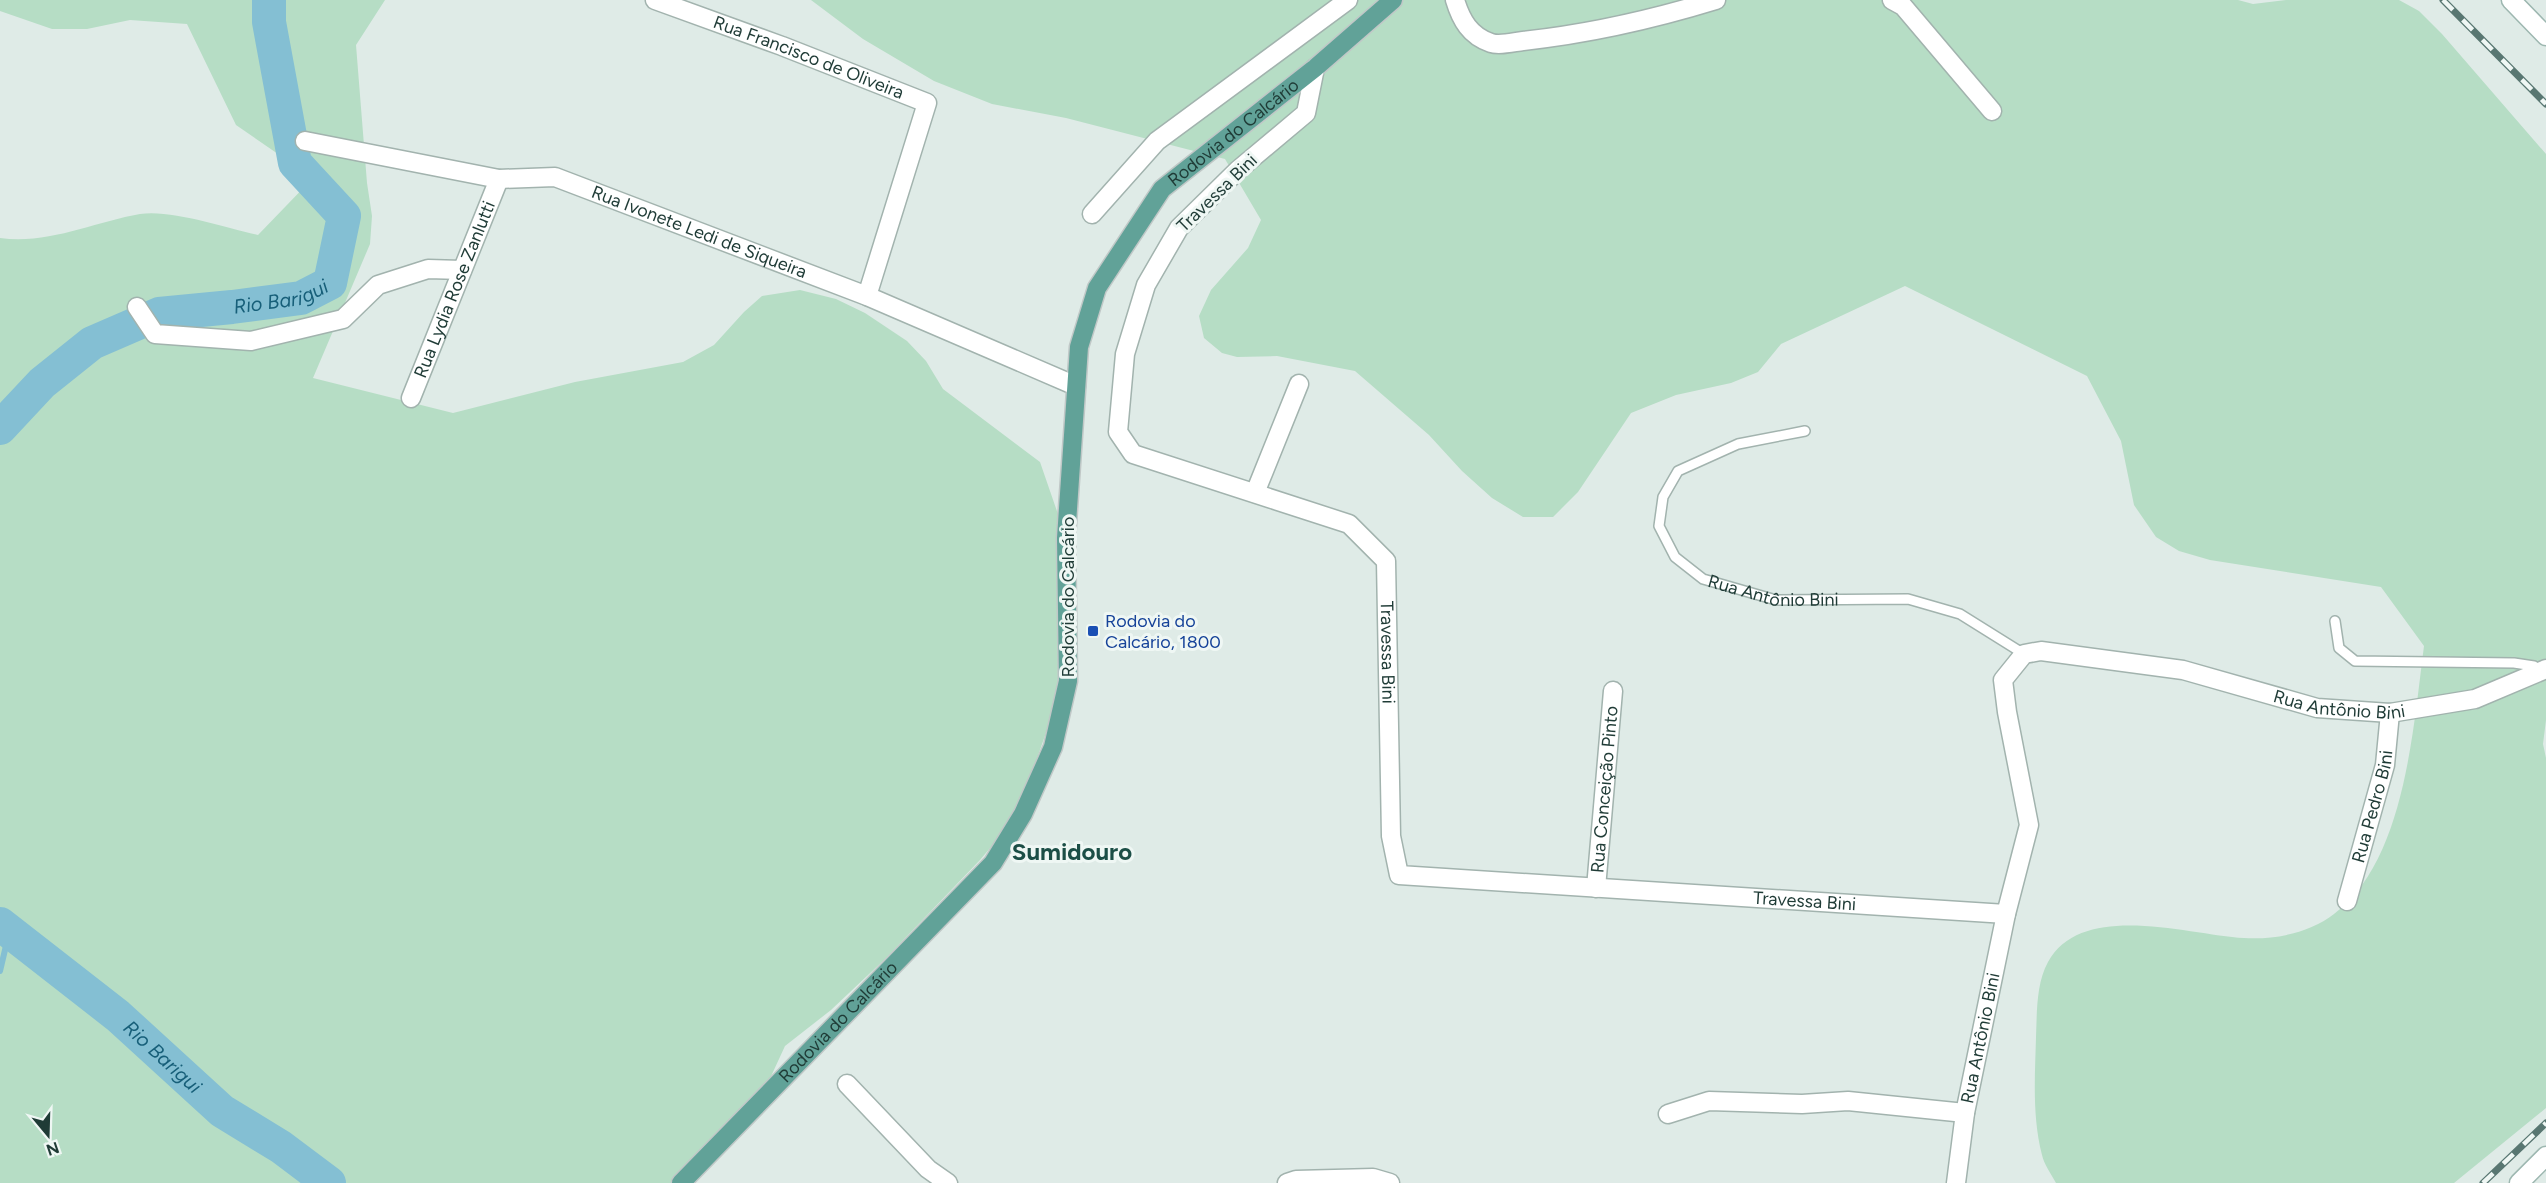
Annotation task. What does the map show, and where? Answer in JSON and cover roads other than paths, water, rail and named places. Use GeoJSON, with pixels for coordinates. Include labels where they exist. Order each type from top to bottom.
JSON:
{"type":"FeatureCollection","features":[{"type":"Feature","properties":{"kind":"main road","name":"Rodovia do Calcário"},"geometry":{"type":"LineString","coordinates":[[681,1183],[993,863],[1023,814],[1053,747],[1068,681],[1066,538],[1076,386],[1079,347],[1097,288],[1162,189],[1315,68],[1393,0]]}},
{"type":"Feature","properties":{"kind":"street","name":"Rua Francisco de Oliveira"},"geometry":{"type":"LineString","coordinates":[[655,0],[782,46],[927,103],[867,296]]}},
{"type":"Feature","properties":{"kind":"street"},"geometry":{"type":"LineString","coordinates":[[1092,214],[1157,141],[1348,0]]}},
{"type":"Feature","properties":{"kind":"street"},"geometry":{"type":"LineString","coordinates":[[1455,0],[1464,23],[1479,38],[1494,44],[1537,40],[1659,17],[1716,0]]}},
{"type":"Feature","properties":{"kind":"street"},"geometry":{"type":"LineString","coordinates":[[1892,0],[1903,6],[1992,111]]}},
{"type":"Feature","properties":{"kind":"street"},"geometry":{"type":"LineString","coordinates":[[2511,0],[2546,36]]}},
{"type":"Feature","properties":{"kind":"street","name":"Travessa Bini"},"geometry":{"type":"LineString","coordinates":[[1315,68],[1306,113],[1238,170],[1179,228],[1146,285],[1125,354],[1118,432],[1133,454],[1349,524],[1386,561],[1391,836],[1399,875],[2006,914]]}},
{"type":"Feature","properties":{"kind":"street","name":"Rua Ivonete Ledi de Siqueira"},"geometry":{"type":"LineString","coordinates":[[305,141],[499,179],[555,177],[867,296],[1076,386]]}},
{"type":"Feature","properties":{"kind":"street","name":"Rua Lydia Rose Zanlutti"},"geometry":{"type":"LineString","coordinates":[[411,398],[499,179]]}},
{"type":"Feature","properties":{"kind":"street"},"geometry":{"type":"LineString","coordinates":[[137,307],[155,334],[251,341],[343,319],[378,285],[428,269],[462,270]]}},
{"type":"Feature","properties":{"kind":"street"},"geometry":{"type":"LineString","coordinates":[[1255,493],[1299,384]]}},
{"type":"Feature","properties":{"kind":"street","name":"Rua Antônio Bini"},"geometry":{"type":"LineString","coordinates":[[1956,1183],[1965,1113],[2006,914],[2029,825],[2003,680],[2024,654],[2041,651],[2183,670],[2317,708],[2390,713],[2475,699],[2544,670]]}},
{"type":"Feature","properties":{"kind":"street","name":"Rua Conceição Pinto"},"geometry":{"type":"LineString","coordinates":[[1596,888],[1613,691]]}},
{"type":"Feature","properties":{"kind":"street","name":"Rua Pedro Bini"},"geometry":{"type":"LineString","coordinates":[[2347,901],[2385,765],[2390,713]]}},
{"type":"Feature","properties":{"kind":"street"},"geometry":{"type":"LineString","coordinates":[[848,1084],[928,1169],[948,1183]]}},
{"type":"Feature","properties":{"kind":"street"},"geometry":{"type":"LineString","coordinates":[[1668,1114],[1709,1101],[1802,1104],[1848,1101],[1965,1113]]}},
{"type":"Feature","properties":{"kind":"street"},"geometry":{"type":"LineString","coordinates":[[2519,1183],[2546,1156]]}},
{"type":"Feature","properties":{"kind":"street"},"geometry":{"type":"LineString","coordinates":[[1287,1183],[1296,1180],[1373,1178],[1390,1183]]}},
{"type":"Feature","properties":{"kind":"lane","name":"Rua Antônio Bini"},"geometry":{"type":"LineString","coordinates":[[1805,431],[1738,444],[1678,471],[1663,497],[1659,526],[1675,557],[1703,579],[1776,600],[1908,599],[1960,614],[2024,654]]}},
{"type":"Feature","properties":{"kind":"lane"},"geometry":{"type":"LineString","coordinates":[[2335,621],[2338,648],[2355,661],[2514,663],[2544,670]]}},
{"type":"Feature","properties":{"kind":"waterway","name":"Rio Barigui"},"geometry":{"type":"LineString","coordinates":[[0,428],[42,383],[92,343],[159,314],[301,298],[330,283],[344,216],[295,163],[269,22],[269,0]]}},
{"type":"Feature","properties":{"kind":"waterway","name":"Rio Barigui"},"geometry":{"type":"LineString","coordinates":[[0,924],[118,1016],[222,1111],[281,1147],[329,1183]]}},
{"type":"Feature","properties":{"kind":"waterway"},"geometry":{"type":"LineString","coordinates":[[0,971],[9,933]]}},
{"type":"Feature","properties":{"kind":"railway"},"geometry":{"type":"LineString","coordinates":[[2443,0],[2546,104]]}},
{"type":"Feature","properties":{"kind":"railway"},"geometry":{"type":"LineString","coordinates":[[2483,1183],[2546,1123]]}},
{"type":"Feature","properties":{"kind":"place","name":"Rodovia do Calcário, 1800"},"geometry":{"type":"Point","coordinates":[1093,631]}},
{"type":"Feature","properties":{"kind":"district","name":"Sumidouro"},"geometry":{"type":"Point","coordinates":[1072,852]}}]}
